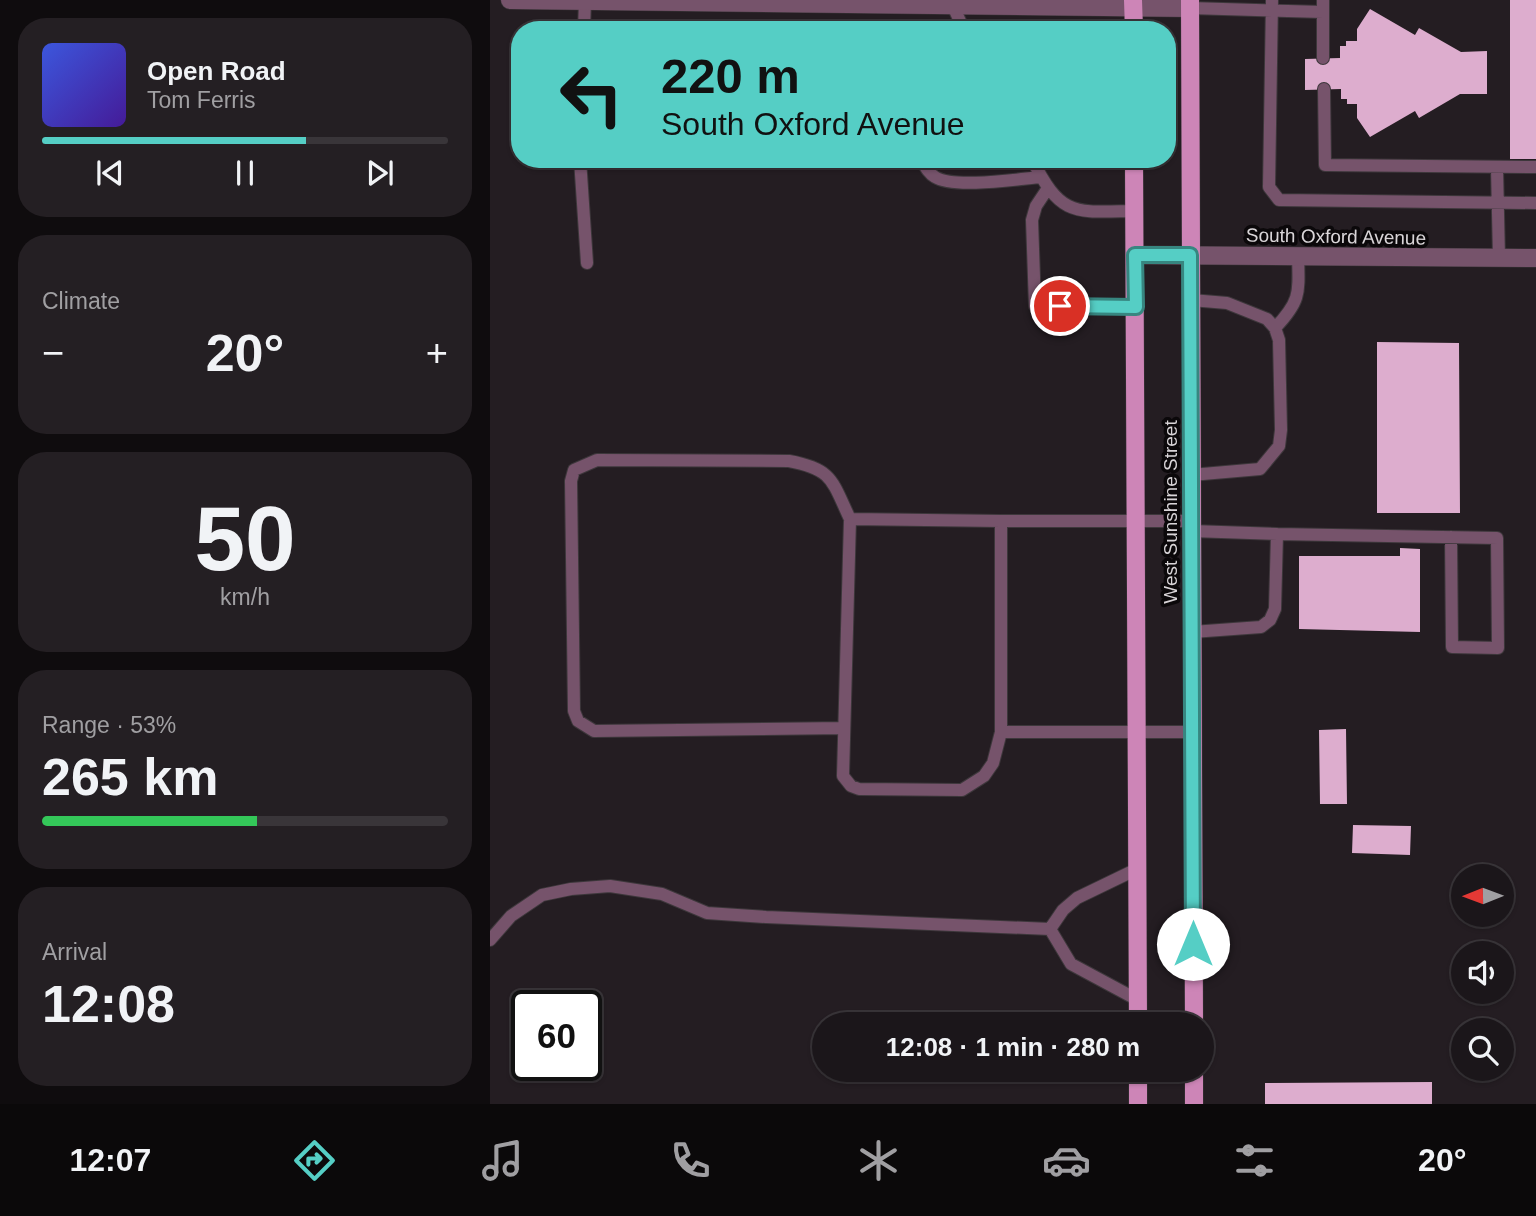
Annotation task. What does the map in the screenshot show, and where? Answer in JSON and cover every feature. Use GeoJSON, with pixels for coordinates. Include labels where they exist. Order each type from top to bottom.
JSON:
{"type":"FeatureCollection","features":[{"type":"Feature","properties":{"kind":"main road","name":"West Sunshine Street"},"geometry":{"type":"LineString","coordinates":[[1190,4],[1194,1012]]}},
{"type":"Feature","properties":{"kind":"main road","name":"West Sunshine Street"},"geometry":{"type":"LineString","coordinates":[[1134,168],[1138,1012]]}},
{"type":"Feature","properties":{"kind":"main road"},"geometry":{"type":"LineString","coordinates":[[1138,1082],[1138,1104]]}},
{"type":"Feature","properties":{"kind":"main road"},"geometry":{"type":"LineString","coordinates":[[1194,1082],[1194,1104]]}},
{"type":"Feature","properties":{"kind":"street"},"geometry":{"type":"LineString","coordinates":[[510,0],[1190,4]]}},
{"type":"Feature","properties":{"kind":"street","name":"South Oxford Avenue"},"geometry":{"type":"LineString","coordinates":[[1135,255],[1536,258]]}},
{"type":"Feature","properties":{"kind":"lane"},"geometry":{"type":"LineString","coordinates":[[584,21],[585,1]]}},
{"type":"Feature","properties":{"kind":"lane"},"geometry":{"type":"LineString","coordinates":[[953,3],[960,21]]}},
{"type":"Feature","properties":{"kind":"lane"},"geometry":{"type":"LineString","coordinates":[[1190,4],[1323,6],[1323,58]]}},
{"type":"Feature","properties":{"kind":"lane"},"geometry":{"type":"LineString","coordinates":[[1272,5],[1269,187],[1279,200],[1536,203]]}},
{"type":"Feature","properties":{"kind":"lane"},"geometry":{"type":"LineString","coordinates":[[1324,89],[1325,164],[1536,167]]}},
{"type":"Feature","properties":{"kind":"lane"},"geometry":{"type":"LineString","coordinates":[[581,168],[587,263]]}},
{"type":"Feature","properties":{"kind":"lane"},"geometry":{"type":"LineString","coordinates":[[927,168],[937,179],[1045,183]]}},
{"type":"Feature","properties":{"kind":"lane"},"geometry":{"type":"LineString","coordinates":[[1037,168],[1045,183],[1066,206],[1082,212],[1135,211]]}},
{"type":"Feature","properties":{"kind":"lane"},"geometry":{"type":"LineString","coordinates":[[1497,168],[1499,258]]}},
{"type":"Feature","properties":{"kind":"lane"},"geometry":{"type":"LineString","coordinates":[[1045,183],[1032,220],[1035,306],[1136,307]]}},
{"type":"Feature","properties":{"kind":"lane"},"geometry":{"type":"LineString","coordinates":[[1275,328],[1293,310],[1298,285],[1298,256]]}},
{"type":"Feature","properties":{"kind":"lane"},"geometry":{"type":"LineString","coordinates":[[1191,300],[1227,303],[1267,319],[1275,328],[1279,340],[1281,430],[1279,446],[1260,470],[1191,475]]}},
{"type":"Feature","properties":{"kind":"lane"},"geometry":{"type":"LineString","coordinates":[[844,728],[594,731],[578,722],[574,711],[570,481],[575,470],[597,460],[789,461],[810,465],[830,477],[850,519],[843,776],[859,789],[962,790],[984,776],[993,763],[1001,732],[1001,521]]}},
{"type":"Feature","properties":{"kind":"lane"},"geometry":{"type":"LineString","coordinates":[[850,519],[1136,523],[1277,534],[1451,537],[1497,538],[1498,648],[1452,648],[1451,537]]}},
{"type":"Feature","properties":{"kind":"lane"},"geometry":{"type":"LineString","coordinates":[[1192,632],[1261,627],[1270,620],[1275,609],[1277,589],[1277,534]]}},
{"type":"Feature","properties":{"kind":"lane"},"geometry":{"type":"LineString","coordinates":[[1001,732],[1192,732]]}},
{"type":"Feature","properties":{"kind":"lane"},"geometry":{"type":"LineString","coordinates":[[1050,929],[1063,910],[1077,898],[1137,869]]}},
{"type":"Feature","properties":{"kind":"lane"},"geometry":{"type":"LineString","coordinates":[[490,940],[511,916],[542,895],[610,886],[662,894],[707,913],[766,918],[1050,929]]}},
{"type":"Feature","properties":{"kind":"lane"},"geometry":{"type":"LineString","coordinates":[[1050,929],[1071,964],[1138,1000]]}},
{"type":"Feature","properties":{"kind":"building"},"geometry":{"type":"Polygon","coordinates":[[[1510,0],[1536,0],[1536,159],[1510,159],[1510,0]]]}},
{"type":"Feature","properties":{"kind":"building"},"geometry":{"type":"Polygon","coordinates":[[[1370,9],[1415,35],[1419,28],[1461,52],[1487,51],[1487,94],[1460,94],[1419,118],[1415,111],[1370,137],[1357,118],[1357,104],[1347,104],[1347,99],[1341,99],[1341,89],[1305,90],[1305,59],[1340,58],[1340,46],[1346,46],[1346,41],[1357,41],[1357,29],[1370,9]]]}},
{"type":"Feature","properties":{"kind":"building"},"geometry":{"type":"Polygon","coordinates":[[[1377,342],[1459,343],[1460,513],[1377,513],[1377,342]]]}},
{"type":"Feature","properties":{"kind":"building"},"geometry":{"type":"Polygon","coordinates":[[[1400,548],[1420,549],[1420,632],[1299,629],[1299,556],[1400,556],[1400,548]]]}},
{"type":"Feature","properties":{"kind":"building"},"geometry":{"type":"Polygon","coordinates":[[[1346,729],[1347,804],[1320,804],[1319,730],[1346,729]]]}},
{"type":"Feature","properties":{"kind":"building"},"geometry":{"type":"Polygon","coordinates":[[[1353,825],[1411,826],[1410,855],[1352,853],[1353,825]]]}},
{"type":"Feature","properties":{"kind":"building"},"geometry":{"type":"Polygon","coordinates":[[[1432,1082],[1432,1104],[1265,1104],[1265,1083],[1432,1082]]]}},
{"type":"Feature","properties":{"kind":"route"},"geometry":{"type":"LineString","coordinates":[[1060,306],[1136,307],[1135,255],[1190,255],[1193,944]]}}]}
